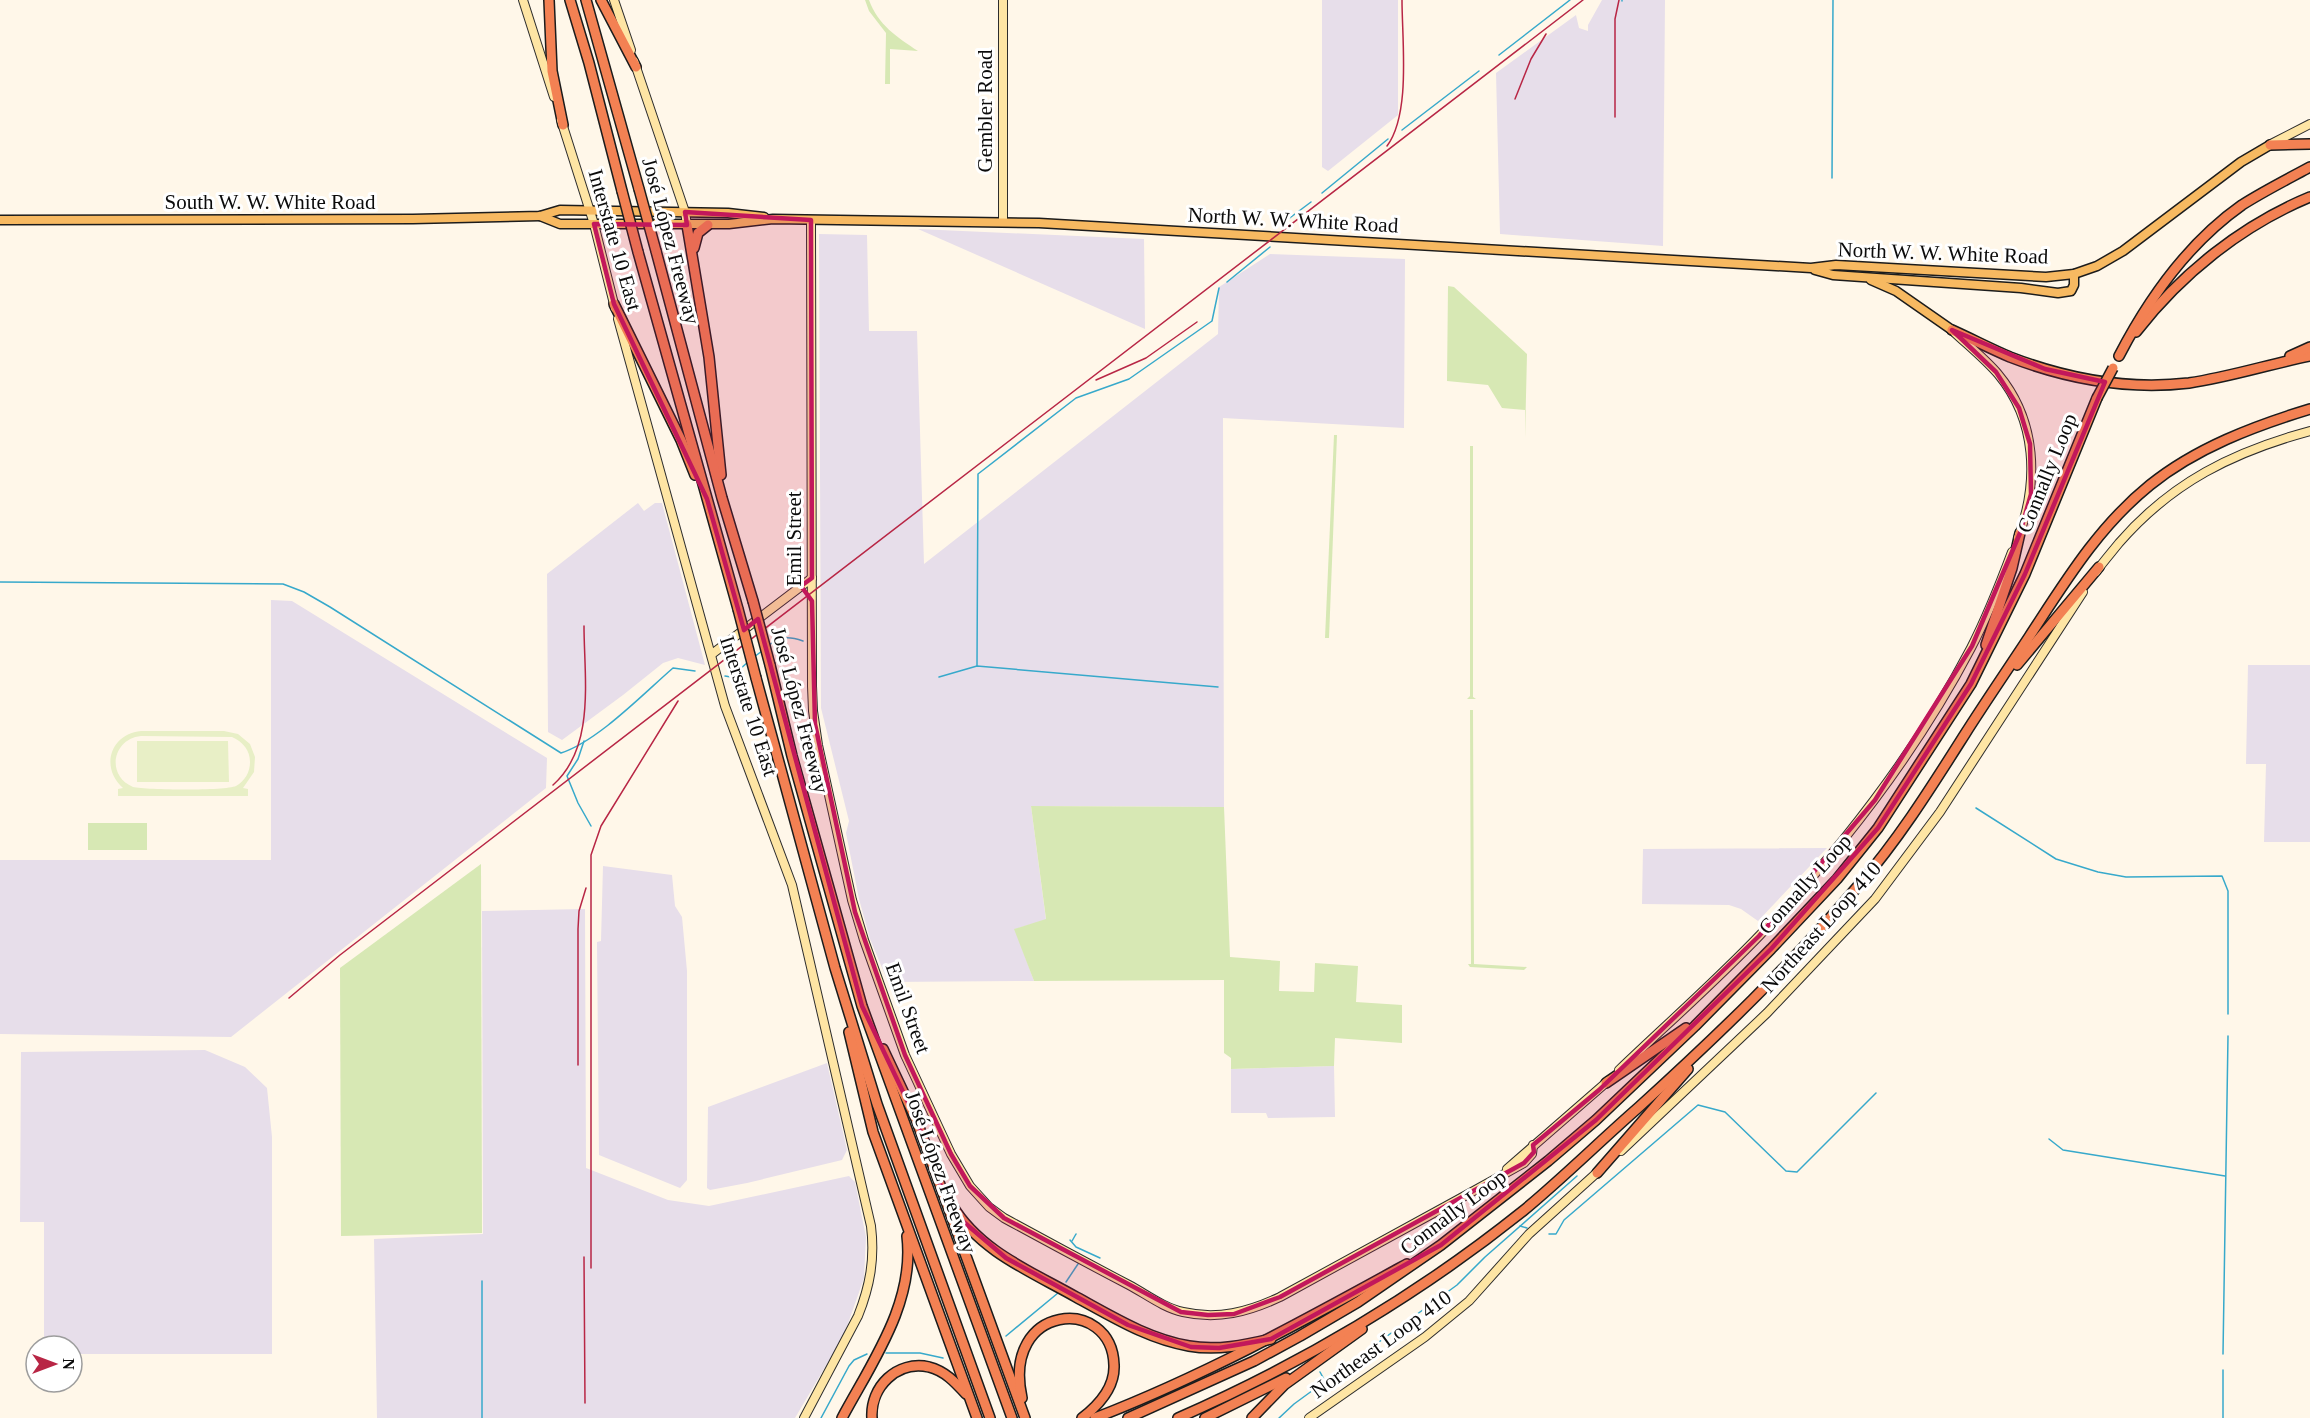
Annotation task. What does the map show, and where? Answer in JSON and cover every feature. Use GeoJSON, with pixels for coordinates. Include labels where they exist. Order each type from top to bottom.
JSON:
{"type":"FeatureCollection","features":[{"type":"Feature","properties":{"kind":"highway"},"geometry":{"type":"LineString","coordinates":[[549,0],[552,71],[563,125]]}},
{"type":"Feature","properties":{"kind":"highway","name":"José López Freeway"},"geometry":{"type":"LineString","coordinates":[[570,0],[835,968],[877,1104],[990,1418]]}},
{"type":"Feature","properties":{"kind":"highway","name":"José López Freeway"},"geometry":{"type":"LineString","coordinates":[[586,0],[722,498],[753,601],[792,756],[862,1006],[1012,1418]]}},
{"type":"Feature","properties":{"kind":"highway"},"geometry":{"type":"LineString","coordinates":[[602,0],[636,67]]}},
{"type":"Feature","properties":{"kind":"highway"},"geometry":{"type":"LineString","coordinates":[[2270,145],[2309,144]]}},
{"type":"Feature","properties":{"kind":"highway"},"geometry":{"type":"LineString","coordinates":[[2119,356],[2141,315],[2198,242],[2243,205],[2310,166]]}},
{"type":"Feature","properties":{"kind":"highway","name":"Connally Loop"},"geometry":{"type":"LineString","coordinates":[[1128,1418],[1254,1361],[1300,1336],[1388,1283],[1441,1245],[1596,1120],[1708,1013],[1838,879],[1878,828],[1971,684],[2025,574],[2097,398],[2119,356],[2148,317],[2176,286],[2218,251],[2254,225],[2310,197]]}},
{"type":"Feature","properties":{"kind":"highway"},"geometry":{"type":"LineString","coordinates":[[687,225],[709,357],[722,498]]}},
{"type":"Feature","properties":{"kind":"highway"},"geometry":{"type":"LineString","coordinates":[[693,254],[698,233],[708,225]]}},
{"type":"Feature","properties":{"kind":"highway"},"geometry":{"type":"LineString","coordinates":[[614,304],[681,440],[707,499]]}},
{"type":"Feature","properties":{"kind":"highway"},"geometry":{"type":"LineString","coordinates":[[1952,330],[2008,356],[2045,369],[2074,378],[2119,384],[2188,383],[2228,376],[2310,356]]}},
{"type":"Feature","properties":{"kind":"highway"},"geometry":{"type":"LineString","coordinates":[[2268,365],[2310,348]]}},
{"type":"Feature","properties":{"kind":"highway","name":"Connally Loop"},"geometry":{"type":"LineString","coordinates":[[1178,1418],[1229,1395],[1327,1344],[1424,1284],[1526,1208],[1722,1030],[1802,950],[1860,884],[1913,815],[2075,565],[2117,515],[2150,486],[2206,449],[2278,418],[2310,409]]}},
{"type":"Feature","properties":{"kind":"highway"},"geometry":{"type":"LineString","coordinates":[[1971,684],[2012,568],[2020,533]]}},
{"type":"Feature","properties":{"kind":"highway"},"geometry":{"type":"LineString","coordinates":[[1992,694],[2099,567]]}},
{"type":"Feature","properties":{"kind":"highway"},"geometry":{"type":"LineString","coordinates":[[835,968],[869,1118],[977,1418]]}},
{"type":"Feature","properties":{"kind":"highway"},"geometry":{"type":"LineString","coordinates":[[862,1006],[912,1109],[1025,1418]]}},
{"type":"Feature","properties":{"kind":"highway"},"geometry":{"type":"LineString","coordinates":[[1606,1083],[1708,1013]]}},
{"type":"Feature","properties":{"kind":"highway"},"geometry":{"type":"LineString","coordinates":[[1596,1173],[1722,1030]]}},
{"type":"Feature","properties":{"kind":"highway"},"geometry":{"type":"LineString","coordinates":[[940,1184],[959,1218],[980,1239],[1006,1258],[1137,1330],[1157,1339],[1191,1347],[1219,1348],[1271,1339]]}},
{"type":"Feature","properties":{"kind":"highway"},"geometry":{"type":"LineString","coordinates":[[842,1418],[896,1317],[904,1291],[908,1261],[904,1219]]}},
{"type":"Feature","properties":{"kind":"highway"},"geometry":{"type":"LineString","coordinates":[[1095,1418],[1160,1392],[1271,1339],[1441,1245]]}},
{"type":"Feature","properties":{"kind":"highway"},"geometry":{"type":"LineString","coordinates":[[1252,1418],[1284,1385],[1424,1284]]}},
{"type":"Feature","properties":{"kind":"highway"},"geometry":{"type":"LineString","coordinates":[[1025,1418],[1019,1370],[1025,1344],[1041,1326],[1067,1318],[1078,1320],[1100,1331],[1107,1339],[1114,1361],[1114,1372],[1108,1391],[1098,1405],[1082,1418]]}},
{"type":"Feature","properties":{"kind":"highway"},"geometry":{"type":"LineString","coordinates":[[1205,1418],[1270,1388],[1317,1361]]}},
{"type":"Feature","properties":{"kind":"highway"},"geometry":{"type":"LineString","coordinates":[[872,1418],[873,1401],[878,1388],[887,1378],[910,1368],[930,1367],[945,1373],[969,1396]]}},
{"type":"Feature","properties":{"kind":"main road","name":"Interstate 10 East"},"geometry":{"type":"LineString","coordinates":[[523,0],[590,210],[729,718],[792,885],[873,1243],[872,1270],[858,1317],[804,1418]]}},
{"type":"Feature","properties":{"kind":"main road"},"geometry":{"type":"LineString","coordinates":[[614,0],[685,212],[687,225]]}},
{"type":"Feature","properties":{"kind":"main road","name":"Gembler Road"},"geometry":{"type":"LineString","coordinates":[[1002,0],[1003,222]]}},
{"type":"Feature","properties":{"kind":"main road"},"geometry":{"type":"LineString","coordinates":[[2270,145],[2310,124]]}},
{"type":"Feature","properties":{"kind":"main road","name":"North W. W. White Road"},"geometry":{"type":"LineString","coordinates":[[594,224],[708,225],[773,219],[1003,222],[1810,268],[1836,265],[2025,277],[2074,274],[2097,266],[2122,251],[2216,180],[2270,145]]}},
{"type":"Feature","properties":{"kind":"main road","name":"South W. W. White Road"},"geometry":{"type":"LineString","coordinates":[[0,220],[417,219],[540,216],[560,210],[685,212]]}},
{"type":"Feature","properties":{"kind":"main road","name":"North W. W. White Road"},"geometry":{"type":"LineString","coordinates":[[685,212],[749,214],[773,219]]}},
{"type":"Feature","properties":{"kind":"main road","name":"South W. W. White Road"},"geometry":{"type":"LineString","coordinates":[[540,216],[560,224],[594,224]]}},
{"type":"Feature","properties":{"kind":"main road","name":"Emil Street"},"geometry":{"type":"LineString","coordinates":[[811,220],[813,711],[852,900],[905,1055],[938,1126]]}},
{"type":"Feature","properties":{"kind":"main road","name":"North W. W. White Road"},"geometry":{"type":"LineString","coordinates":[[1810,268],[1833,275],[2003,286],[2064,293],[2073,288],[2074,274]]}},
{"type":"Feature","properties":{"kind":"main road","name":"North W. W. White Road"},"geometry":{"type":"LineString","coordinates":[[1862,277],[1896,291],[1952,330]]}},
{"type":"Feature","properties":{"kind":"main road","name":"Northeast Loop 410"},"geometry":{"type":"LineString","coordinates":[[938,1126],[970,1186],[989,1207],[1004,1218],[1180,1312],[1208,1316],[1244,1312],[1280,1297],[1529,1159],[1534,1150],[1533,1145],[1606,1083],[1759,936],[1824,864],[1875,800],[1948,689],[1972,646],[2026,514],[2032,477],[2030,444],[2019,408],[2002,380],[1952,330]]}},
{"type":"Feature","properties":{"kind":"main road","name":"Northeast Loop 410"},"geometry":{"type":"LineString","coordinates":[[1309,1418],[1425,1337],[1469,1301],[1529,1234],[1767,1013],[1875,899],[1940,812],[2099,567],[2136,524],[2177,489],[2230,458],[2310,430]]}},
{"type":"Feature","properties":{"kind":"main road"},"geometry":{"type":"LineString","coordinates":[[712,654],[812,578]]}},
{"type":"Feature","properties":{"kind":"main road"},"geometry":{"type":"LineString","coordinates":[[795,590],[807,593],[812,601]]}},
{"type":"Feature","properties":{"kind":"highlighted area"},"geometry":{"type":"Polygon","coordinates":[[[685,212],[811,220],[812,578],[801,586],[812,601],[815,724],[855,912],[905,1055],[951,1154],[970,1186],[1004,1218],[1181,1312],[1208,1315],[1234,1314],[1280,1297],[1524,1163],[1534,1152],[1533,1145],[1599,1090],[1759,936],[1875,800],[1972,646],[2020,533],[2031,494],[2030,444],[2019,408],[1996,372],[1952,330],[2045,369],[2105,382],[2025,574],[1971,684],[1878,828],[1771,949],[1596,1120],[1441,1245],[1271,1339],[1219,1348],[1191,1347],[1128,1325],[1006,1258],[959,1218],[940,1184],[916,1119],[862,1006],[758,619],[744,630],[707,499],[614,304],[594,224],[687,225],[685,212]]]}},
{"type":"Feature","properties":{"kind":"shaded area"},"geometry":{"type":"Polygon","coordinates":[[[1322,0],[1398,0],[1398,115],[1328,171],[1322,167],[1322,0]]]}},
{"type":"Feature","properties":{"kind":"shaded area"},"geometry":{"type":"Polygon","coordinates":[[[1602,0],[1665,0],[1663,246],[1500,234],[1496,73],[1576,15],[1579,28],[1588,31],[1588,25],[1602,0]]]}},
{"type":"Feature","properties":{"kind":"shaded area"},"geometry":{"type":"Polygon","coordinates":[[[918,229],[1144,239],[1145,329],[918,229]]]}},
{"type":"Feature","properties":{"kind":"shaded area"},"geometry":{"type":"Polygon","coordinates":[[[819,234],[867,235],[869,331],[917,331],[924,564],[1218,334],[1219,287],[1270,254],[1405,259],[1404,428],[1223,418],[1224,807],[1031,806],[1046,920],[1015,929],[1034,981],[888,982],[870,939],[859,899],[846,833],[849,821],[821,708],[819,234]]]}},
{"type":"Feature","properties":{"kind":"shaded area"},"geometry":{"type":"Polygon","coordinates":[[[638,503],[644,511],[655,503],[662,503],[705,665],[678,658],[663,663],[562,740],[548,732],[547,574],[638,503]]]}},
{"type":"Feature","properties":{"kind":"shaded area"},"geometry":{"type":"Polygon","coordinates":[[[271,600],[292,601],[547,758],[546,788],[231,1037],[0,1034],[0,860],[271,860],[271,600]]]}},
{"type":"Feature","properties":{"kind":"shaded area"},"geometry":{"type":"Polygon","coordinates":[[[2248,665],[2310,665],[2310,842],[2264,842],[2266,764],[2246,764],[2248,665]]]}},
{"type":"Feature","properties":{"kind":"shaded area"},"geometry":{"type":"Polygon","coordinates":[[[1827,848],[1758,921],[1741,909],[1729,905],[1642,904],[1643,849],[1827,848]]]}},
{"type":"Feature","properties":{"kind":"shaded area"},"geometry":{"type":"Polygon","coordinates":[[[603,866],[672,875],[675,906],[682,917],[687,971],[687,1180],[680,1188],[599,1155],[597,942],[601,941],[603,866]]]}},
{"type":"Feature","properties":{"kind":"shaded area"},"geometry":{"type":"Polygon","coordinates":[[[585,909],[586,1168],[668,1200],[709,1206],[849,1176],[855,1182],[866,1237],[864,1278],[844,1335],[795,1418],[377,1418],[374,1239],[483,1234],[482,911],[585,909]]]}},
{"type":"Feature","properties":{"kind":"shaded area"},"geometry":{"type":"Polygon","coordinates":[[[205,1050],[245,1067],[267,1088],[272,1137],[272,1354],[84,1354],[84,1334],[44,1334],[44,1222],[20,1222],[21,1052],[205,1050]]]}},
{"type":"Feature","properties":{"kind":"shaded area"},"geometry":{"type":"Polygon","coordinates":[[[827,1063],[847,1150],[842,1160],[747,1183],[710,1190],[707,1188],[708,1107],[827,1063]]]}},
{"type":"Feature","properties":{"kind":"shaded area"},"geometry":{"type":"Polygon","coordinates":[[[1334,1066],[1335,1117],[1268,1118],[1266,1113],[1231,1113],[1231,1069],[1334,1066]]]}},
{"type":"Feature","properties":{"kind":"green space"},"geometry":{"type":"Polygon","coordinates":[[[865,0],[869,0],[878,17],[889,30],[918,51],[890,49],[890,84],[885,84],[886,33],[869,11],[865,0]]]}},
{"type":"Feature","properties":{"kind":"green space"},"geometry":{"type":"Polygon","coordinates":[[[1448,286],[1454,287],[1527,354],[1525,438],[1525,410],[1502,408],[1488,385],[1447,381],[1448,286]]]}},
{"type":"Feature","properties":{"kind":"green space"},"geometry":{"type":"Polygon","coordinates":[[[1334,435],[1337,435],[1329,638],[1325,638],[1334,435]]]}},
{"type":"Feature","properties":{"kind":"green space"},"geometry":{"type":"Polygon","coordinates":[[[1470,446],[1473,446],[1473,697],[1476,699],[1467,699],[1470,696],[1470,446]]]}},
{"type":"Feature","properties":{"kind":"green space"},"geometry":{"type":"Polygon","coordinates":[[[1470,710],[1473,710],[1474,964],[1527,967],[1524,970],[1470,967],[1468,964],[1471,964],[1470,710]]]}},
{"type":"Feature","properties":{"kind":"green space"},"geometry":{"type":"Polygon","coordinates":[[[224,731],[238,734],[250,744],[255,757],[254,772],[243,788],[248,789],[248,796],[118,796],[118,789],[123,788],[116,780],[110,762],[116,745],[130,733],[224,731]],[[141,736],[124,744],[116,758],[116,767],[124,782],[133,787],[186,790],[229,788],[242,782],[250,766],[249,754],[245,747],[232,737],[141,736]]]}},
{"type":"Feature","properties":{"kind":"green space"},"geometry":{"type":"Polygon","coordinates":[[[137,741],[228,741],[229,782],[137,782],[137,741]]]}},
{"type":"Feature","properties":{"kind":"green space"},"geometry":{"type":"Polygon","coordinates":[[[1031,806],[1224,807],[1230,957],[1280,961],[1279,991],[1314,992],[1315,963],[1358,966],[1356,1002],[1402,1005],[1402,1043],[1335,1038],[1334,1066],[1231,1069],[1231,1058],[1224,1053],[1224,980],[1034,981],[1014,929],[1046,919],[1031,806]]]}},
{"type":"Feature","properties":{"kind":"green space"},"geometry":{"type":"Polygon","coordinates":[[[88,823],[147,823],[147,850],[88,850],[88,823]]]}},
{"type":"Feature","properties":{"kind":"green space"},"geometry":{"type":"Polygon","coordinates":[[[481,864],[482,1233],[341,1236],[340,968],[481,864]]]}},
{"type":"Feature","properties":{"kind":"waterway"},"geometry":{"type":"LineString","coordinates":[[1499,55],[1570,0]]}},
{"type":"Feature","properties":{"kind":"waterway"},"geometry":{"type":"LineString","coordinates":[[1832,178],[1833,0]]}},
{"type":"Feature","properties":{"kind":"waterway"},"geometry":{"type":"LineString","coordinates":[[1402,130],[1479,71]]}},
{"type":"Feature","properties":{"kind":"waterway"},"geometry":{"type":"LineString","coordinates":[[1322,193],[1388,139]]}},
{"type":"Feature","properties":{"kind":"waterway"},"geometry":{"type":"LineString","coordinates":[[1283,223],[1311,202]]}},
{"type":"Feature","properties":{"kind":"waterway"},"geometry":{"type":"LineString","coordinates":[[1227,282],[1270,247]]}},
{"type":"Feature","properties":{"kind":"waterway"},"geometry":{"type":"LineString","coordinates":[[977,666],[978,474],[1076,398],[1129,379],[1212,321],[1219,288]]}},
{"type":"Feature","properties":{"kind":"waterway"},"geometry":{"type":"LineString","coordinates":[[0,582],[283,584],[304,592],[330,607],[561,753],[605,728],[673,668],[695,671]]}},
{"type":"Feature","properties":{"kind":"waterway"},"geometry":{"type":"LineString","coordinates":[[768,646],[784,638],[803,641]]}},
{"type":"Feature","properties":{"kind":"waterway"},"geometry":{"type":"LineString","coordinates":[[754,657],[762,651]]}},
{"type":"Feature","properties":{"kind":"waterway"},"geometry":{"type":"LineString","coordinates":[[725,676],[731,677],[748,662]]}},
{"type":"Feature","properties":{"kind":"waterway"},"geometry":{"type":"LineString","coordinates":[[939,677],[977,666],[1218,687]]}},
{"type":"Feature","properties":{"kind":"waterway"},"geometry":{"type":"LineString","coordinates":[[584,741],[578,759],[567,776],[591,826]]}},
{"type":"Feature","properties":{"kind":"waterway"},"geometry":{"type":"LineString","coordinates":[[1976,808],[2056,859],[2098,872],[2126,877],[2222,876],[2228,891],[2228,1014]]}},
{"type":"Feature","properties":{"kind":"waterway"},"geometry":{"type":"LineString","coordinates":[[2223,1354],[2228,1036]]}},
{"type":"Feature","properties":{"kind":"waterway"},"geometry":{"type":"LineString","coordinates":[[1549,1234],[1556,1234],[1564,1220],[1698,1105],[1725,1112],[1786,1171],[1797,1172],[1876,1093]]}},
{"type":"Feature","properties":{"kind":"waterway"},"geometry":{"type":"LineString","coordinates":[[2049,1139],[2063,1150],[2225,1176]]}},
{"type":"Feature","properties":{"kind":"waterway"},"geometry":{"type":"LineString","coordinates":[[1279,1418],[1294,1404],[1457,1285],[1485,1257],[1577,1176]]}},
{"type":"Feature","properties":{"kind":"waterway"},"geometry":{"type":"LineString","coordinates":[[1520,1226],[1527,1228]]}},
{"type":"Feature","properties":{"kind":"waterway"},"geometry":{"type":"LineString","coordinates":[[1072,1241],[1076,1234]]}},
{"type":"Feature","properties":{"kind":"waterway"},"geometry":{"type":"LineString","coordinates":[[1070,1240],[1076,1247],[1100,1258]]}},
{"type":"Feature","properties":{"kind":"waterway"},"geometry":{"type":"LineString","coordinates":[[1066,1282],[1078,1264]]}},
{"type":"Feature","properties":{"kind":"waterway"},"geometry":{"type":"LineString","coordinates":[[482,1281],[482,1418]]}},
{"type":"Feature","properties":{"kind":"waterway"},"geometry":{"type":"LineString","coordinates":[[1006,1336],[1058,1293]]}},
{"type":"Feature","properties":{"kind":"waterway"},"geometry":{"type":"LineString","coordinates":[[886,1353],[920,1353],[943,1358]]}},
{"type":"Feature","properties":{"kind":"waterway"},"geometry":{"type":"LineString","coordinates":[[821,1418],[849,1366],[854,1360],[867,1354]]}},
{"type":"Feature","properties":{"kind":"waterway"},"geometry":{"type":"LineString","coordinates":[[2223,1370],[2223,1418]]}},
{"type":"Feature","properties":{"kind":"waterway"},"geometry":{"type":"LineString","coordinates":[[1320,1372],[1325,1381]]}},
{"type":"Feature","properties":{"kind":"railway"},"geometry":{"type":"LineString","coordinates":[[1387,146],[1395,132],[1402,97],[1404,76],[1402,0]]}},
{"type":"Feature","properties":{"kind":"railway"},"geometry":{"type":"LineString","coordinates":[[289,998],[340,955],[1583,0]]}},
{"type":"Feature","properties":{"kind":"railway"},"geometry":{"type":"LineString","coordinates":[[1615,117],[1615,19],[1619,0]]}},
{"type":"Feature","properties":{"kind":"railway"},"geometry":{"type":"LineString","coordinates":[[1515,99],[1531,59],[1546,34]]}},
{"type":"Feature","properties":{"kind":"railway"},"geometry":{"type":"LineString","coordinates":[[1096,380],[1146,358],[1197,322]]}},
{"type":"Feature","properties":{"kind":"railway"},"geometry":{"type":"LineString","coordinates":[[553,785],[567,769],[582,731],[586,689],[584,626]]}},
{"type":"Feature","properties":{"kind":"railway"},"geometry":{"type":"LineString","coordinates":[[591,1268],[591,855],[601,826],[678,701]]}},
{"type":"Feature","properties":{"kind":"railway"},"geometry":{"type":"LineString","coordinates":[[578,1065],[578,929],[579,911],[586,888]]}},
{"type":"Feature","properties":{"kind":"railway"},"geometry":{"type":"LineString","coordinates":[[584,1257],[585,1403]]}}]}
